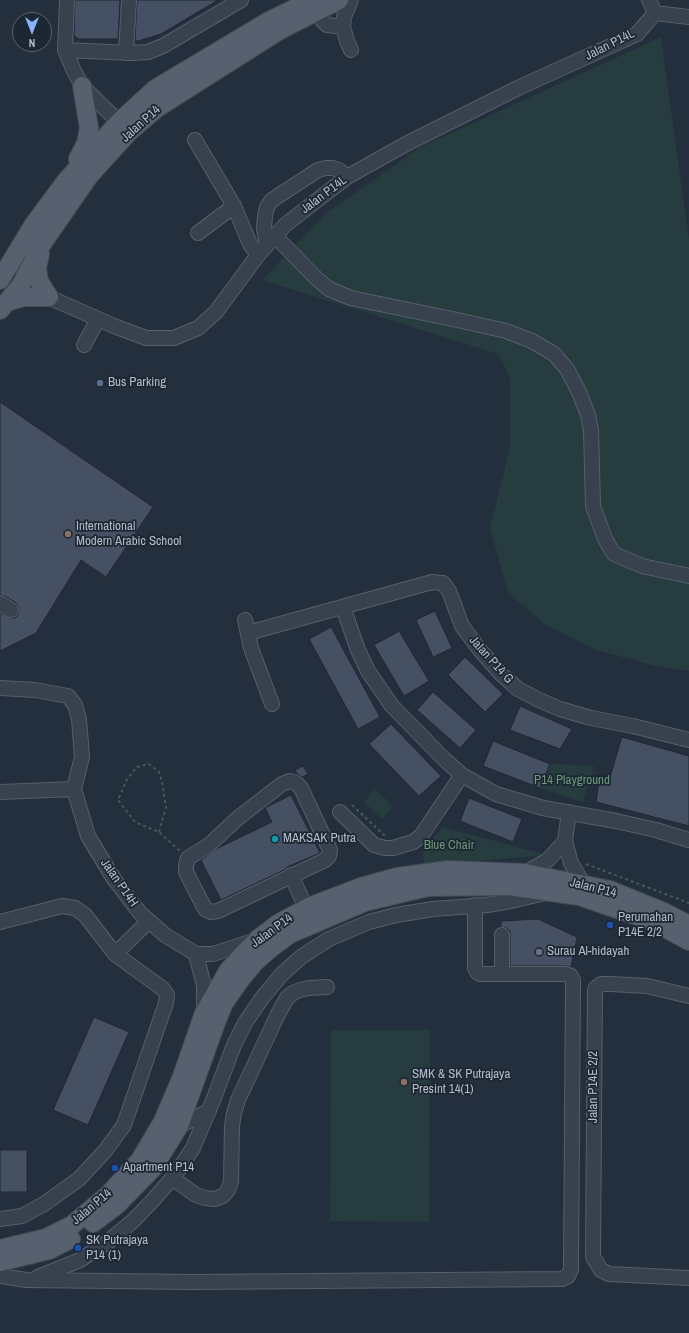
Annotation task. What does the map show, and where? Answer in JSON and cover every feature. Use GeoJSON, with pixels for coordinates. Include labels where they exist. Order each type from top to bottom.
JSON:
{"type":"FeatureCollection","features":[{"type":"Feature","properties":{"kind":"main road","name":"Jalan P14"},"geometry":{"type":"LineString","coordinates":[[3,306],[21,285],[42,244],[89,176],[124,127],[154,89],[267,22],[313,4],[339,0]]}},
{"type":"Feature","properties":{"kind":"main road"},"geometry":{"type":"LineString","coordinates":[[66,181],[86,143],[89,128],[82,86]]}},
{"type":"Feature","properties":{"kind":"main road","name":"Jalan P14"},"geometry":{"type":"LineString","coordinates":[[2,277],[34,224],[66,181],[124,127]]}},
{"type":"Feature","properties":{"kind":"main road"},"geometry":{"type":"LineString","coordinates":[[42,244],[37,268],[38,281],[48,297]]}},
{"type":"Feature","properties":{"kind":"main road"},"geometry":{"type":"LineString","coordinates":[[3,306],[24,297],[48,297]]}},
{"type":"Feature","properties":{"kind":"main road","name":"Jalan P14"},"geometry":{"type":"LineString","coordinates":[[0,1249],[46,1238],[72,1225],[108,1195],[140,1160],[163,1121],[181,1079],[204,1013],[228,971],[258,939],[279,923],[306,908],[361,887],[397,877],[448,870],[525,873],[610,890],[664,912],[689,925]]}},
{"type":"Feature","properties":{"kind":"main road","name":"Jalan P14"},"geometry":{"type":"LineString","coordinates":[[0,1262],[49,1250],[78,1234],[117,1205],[153,1168],[179,1126],[224,1003],[245,974],[260,957],[290,934],[365,902],[428,887],[508,886],[579,896],[652,921],[689,941]]}},
{"type":"Feature","properties":{"kind":"street"},"geometry":{"type":"LineString","coordinates":[[66,0],[65,50],[73,69],[82,86],[124,127]]}},
{"type":"Feature","properties":{"kind":"street"},"geometry":{"type":"LineString","coordinates":[[126,53],[129,0]]}},
{"type":"Feature","properties":{"kind":"street"},"geometry":{"type":"LineString","coordinates":[[65,50],[126,53],[148,52],[163,46],[241,0]]}},
{"type":"Feature","properties":{"kind":"street"},"geometry":{"type":"LineString","coordinates":[[351,0],[344,17],[343,27],[351,50]]}},
{"type":"Feature","properties":{"kind":"street"},"geometry":{"type":"LineString","coordinates":[[313,4],[326,25],[343,27]]}},
{"type":"Feature","properties":{"kind":"street"},"geometry":{"type":"LineString","coordinates":[[652,6],[689,17]]}},
{"type":"Feature","properties":{"kind":"street","name":"Jalan P14L"},"geometry":{"type":"LineString","coordinates":[[2,277],[98,319],[146,338],[174,338],[192,331],[198,328],[216,312],[263,245],[285,225],[347,177],[406,144],[513,90],[637,34],[652,6]]}},
{"type":"Feature","properties":{"kind":"street"},"geometry":{"type":"LineString","coordinates":[[195,140],[234,206],[263,245],[316,278],[330,289],[351,298],[462,320],[506,331],[532,341],[554,354],[567,369],[588,414],[591,430],[592,506],[605,540],[614,554],[642,566],[689,576]]}},
{"type":"Feature","properties":{"kind":"street"},"geometry":{"type":"LineString","coordinates":[[263,245],[264,216],[267,207],[272,200],[318,170],[333,168],[339,170],[347,177]]}},
{"type":"Feature","properties":{"kind":"street"},"geometry":{"type":"LineString","coordinates":[[198,233],[234,206]]}},
{"type":"Feature","properties":{"kind":"street"},"geometry":{"type":"LineString","coordinates":[[84,345],[98,319]]}},
{"type":"Feature","properties":{"kind":"street","name":"Jalan P14 G"},"geometry":{"type":"LineString","coordinates":[[272,704],[251,648],[246,626],[343,607],[432,582],[443,583],[449,591],[462,626],[501,674],[518,689],[560,709],[591,718],[633,726],[689,740]]}},
{"type":"Feature","properties":{"kind":"street"},"geometry":{"type":"LineString","coordinates":[[343,607],[358,650],[368,671],[392,706],[444,759],[462,775],[496,794],[543,808],[656,830],[689,840]]}},
{"type":"Feature","properties":{"kind":"street"},"geometry":{"type":"LineString","coordinates":[[0,688],[35,690],[68,696],[75,705],[79,719],[82,757],[74,789],[0,792]]}},
{"type":"Feature","properties":{"kind":"street"},"geometry":{"type":"LineString","coordinates":[[340,812],[374,845],[385,848],[393,848],[413,842],[421,836],[462,775]]}},
{"type":"Feature","properties":{"kind":"street"},"geometry":{"type":"LineString","coordinates":[[290,782],[296,783],[301,788],[330,850],[329,856],[325,860],[291,876],[218,911],[211,912],[205,909],[186,872],[186,864],[188,858],[209,845],[238,818],[282,784],[290,782]]}},
{"type":"Feature","properties":{"kind":"street","name":"Jalan P14H"},"geometry":{"type":"LineString","coordinates":[[74,789],[88,836],[114,878],[140,913],[165,935],[196,954]]}},
{"type":"Feature","properties":{"kind":"street"},"geometry":{"type":"LineString","coordinates":[[569,812],[565,841],[571,863],[584,885]]}},
{"type":"Feature","properties":{"kind":"street"},"geometry":{"type":"LineString","coordinates":[[525,873],[548,860],[565,841]]}},
{"type":"Feature","properties":{"kind":"street"},"geometry":{"type":"LineString","coordinates":[[291,876],[306,908]]}},
{"type":"Feature","properties":{"kind":"street"},"geometry":{"type":"LineString","coordinates":[[26,1280],[80,1260],[109,1241],[154,1199],[172,1178],[192,1148],[209,1111],[234,1045],[245,1023],[262,998],[282,974],[301,957],[329,939],[369,922],[396,915],[433,909],[511,901],[551,892]]}},
{"type":"Feature","properties":{"kind":"street"},"geometry":{"type":"LineString","coordinates":[[346,931],[365,902]]}},
{"type":"Feature","properties":{"kind":"street"},"geometry":{"type":"LineString","coordinates":[[0,1276],[26,1280],[193,1282],[562,1279],[568,1276],[571,1269],[573,980],[571,976],[566,974],[480,974],[476,972],[475,905]]}},
{"type":"Feature","properties":{"kind":"street"},"geometry":{"type":"LineString","coordinates":[[0,922],[62,906],[75,908],[85,915],[115,954],[163,989],[167,995],[166,1003],[124,1125],[105,1151],[79,1179],[44,1204],[22,1216],[0,1219]]}},
{"type":"Feature","properties":{"kind":"street"},"geometry":{"type":"LineString","coordinates":[[115,954],[149,921]]}},
{"type":"Feature","properties":{"kind":"street"},"geometry":{"type":"LineString","coordinates":[[502,935],[502,974]]}},
{"type":"Feature","properties":{"kind":"street"},"geometry":{"type":"LineString","coordinates":[[204,1013],[204,986],[196,954],[213,954],[258,939]]}},
{"type":"Feature","properties":{"kind":"street","name":"Jalan P14E 2/2"},"geometry":{"type":"LineString","coordinates":[[689,996],[647,986],[601,984],[595,989],[593,1257],[601,1270],[608,1274],[689,1278]]}},
{"type":"Feature","properties":{"kind":"street"},"geometry":{"type":"LineString","coordinates":[[172,1178],[196,1195],[205,1198],[219,1198],[228,1190],[231,1182],[232,1126],[234,1113],[238,1100],[278,1014],[287,998],[292,993],[309,988],[327,987]]}},
{"type":"Feature","properties":{"kind":"street"},"geometry":{"type":"LineString","coordinates":[[179,1126],[209,1111]]}},
{"type":"Feature","properties":{"kind":"path"},"geometry":{"type":"LineString","coordinates":[[159,832],[166,807],[162,782],[159,772],[148,764],[137,767],[127,779],[118,800],[135,822],[159,832],[188,858]]}},
{"type":"Feature","properties":{"kind":"path"},"geometry":{"type":"LineString","coordinates":[[352,805],[388,838]]}},
{"type":"Feature","properties":{"kind":"path"},"geometry":{"type":"LineString","coordinates":[[570,858],[689,903]]}},
{"type":"Feature","properties":{"kind":"green space"},"geometry":{"type":"Polygon","coordinates":[[[661,37],[689,240],[689,671],[656,666],[596,650],[546,625],[508,593],[490,528],[510,448],[510,378],[498,354],[262,280],[325,214],[421,147],[661,37]]]}},
{"type":"Feature","properties":{"kind":"green space","name":"P14 Playground"},"geometry":{"type":"Polygon","coordinates":[[[550,764],[594,766],[583,802],[540,788],[550,764]]]}},
{"type":"Feature","properties":{"kind":"green space"},"geometry":{"type":"Polygon","coordinates":[[[375,789],[393,806],[382,819],[364,802],[375,789]]]}},
{"type":"Feature","properties":{"kind":"green space","name":"Blue Chair"},"geometry":{"type":"Polygon","coordinates":[[[443,827],[547,855],[424,866],[423,850],[443,827]]]}},
{"type":"Feature","properties":{"kind":"green space"},"geometry":{"type":"Polygon","coordinates":[[[331,1030],[430,1030],[429,1222],[330,1221],[331,1030]]]}},
{"type":"Feature","properties":{"kind":"building"},"geometry":{"type":"Polygon","coordinates":[[[75,0],[120,0],[118,39],[78,39],[74,35],[75,0]]]}},
{"type":"Feature","properties":{"kind":"building"},"geometry":{"type":"Polygon","coordinates":[[[137,0],[218,0],[161,34],[135,41],[137,0]]]}},
{"type":"Feature","properties":{"kind":"building","name":"International Modern Arabic School"},"geometry":{"type":"Polygon","coordinates":[[[0,402],[153,507],[106,577],[81,560],[36,633],[0,651],[0,613],[11,618],[15,618],[18,615],[19,610],[16,603],[5,596],[0,595],[0,402]]]}},
{"type":"Feature","properties":{"kind":"building"},"geometry":{"type":"Polygon","coordinates":[[[435,611],[452,648],[433,657],[416,620],[435,611]]]}},
{"type":"Feature","properties":{"kind":"building"},"geometry":{"type":"Polygon","coordinates":[[[331,627],[380,717],[358,729],[309,639],[331,627]]]}},
{"type":"Feature","properties":{"kind":"building"},"geometry":{"type":"Polygon","coordinates":[[[399,631],[429,681],[404,696],[374,645],[399,631]]]}},
{"type":"Feature","properties":{"kind":"building"},"geometry":{"type":"Polygon","coordinates":[[[465,657],[503,694],[485,712],[448,675],[465,657]]]}},
{"type":"Feature","properties":{"kind":"building"},"geometry":{"type":"Polygon","coordinates":[[[433,692],[476,730],[460,748],[417,710],[433,692]]]}},
{"type":"Feature","properties":{"kind":"building"},"geometry":{"type":"Polygon","coordinates":[[[520,706],[572,729],[560,749],[510,730],[520,706]]]}},
{"type":"Feature","properties":{"kind":"building"},"geometry":{"type":"Polygon","coordinates":[[[391,724],[441,776],[419,796],[369,744],[391,724]]]}},
{"type":"Feature","properties":{"kind":"building"},"geometry":{"type":"Polygon","coordinates":[[[622,737],[689,756],[689,826],[596,802],[600,775],[610,777],[622,737]]]}},
{"type":"Feature","properties":{"kind":"building"},"geometry":{"type":"Polygon","coordinates":[[[493,741],[550,764],[540,788],[483,766],[493,741]]]}},
{"type":"Feature","properties":{"kind":"building"},"geometry":{"type":"Polygon","coordinates":[[[303,766],[308,774],[302,777],[297,774],[295,770],[303,766]]]}},
{"type":"Feature","properties":{"kind":"building","name":"MAKSAK Putra"},"geometry":{"type":"Polygon","coordinates":[[[291,795],[320,853],[287,867],[284,870],[221,900],[201,860],[218,848],[272,822],[265,808],[291,795]]]}},
{"type":"Feature","properties":{"kind":"building"},"geometry":{"type":"Polygon","coordinates":[[[469,798],[522,819],[513,842],[460,821],[469,798]]]}},
{"type":"Feature","properties":{"kind":"building","name":"Surau Al-hidayah"},"geometry":{"type":"Polygon","coordinates":[[[538,919],[577,937],[571,967],[510,966],[510,931],[507,928],[501,927],[501,921],[538,919]]]}},
{"type":"Feature","properties":{"kind":"building"},"geometry":{"type":"Polygon","coordinates":[[[94,1017],[129,1032],[88,1125],[53,1110],[94,1017]]]}},
{"type":"Feature","properties":{"kind":"building"},"geometry":{"type":"Polygon","coordinates":[[[0,1150],[27,1150],[27,1192],[0,1192],[0,1150]]]}},
{"type":"Feature","properties":{"kind":"place","name":"Bus Parking"},"geometry":{"type":"Point","coordinates":[100,383]}},
{"type":"Feature","properties":{"kind":"place","name":"International Modern Arabic School"},"geometry":{"type":"Point","coordinates":[68,534]}},
{"type":"Feature","properties":{"kind":"place","name":"MAKSAK Putra"},"geometry":{"type":"Point","coordinates":[275,839]}},
{"type":"Feature","properties":{"kind":"place","name":"Perumahan P14E 2/2"},"geometry":{"type":"Point","coordinates":[610,925]}},
{"type":"Feature","properties":{"kind":"place","name":"Surau Al-hidayah"},"geometry":{"type":"Point","coordinates":[539,952]}},
{"type":"Feature","properties":{"kind":"place","name":"SMK & SK Putrajaya Presint 14(1)"},"geometry":{"type":"Point","coordinates":[404,1082]}},
{"type":"Feature","properties":{"kind":"place","name":"Apartment P14"},"geometry":{"type":"Point","coordinates":[115,1168]}},
{"type":"Feature","properties":{"kind":"place","name":"SK Putrajaya P14 (1)"},"geometry":{"type":"Point","coordinates":[78,1248]}}]}
